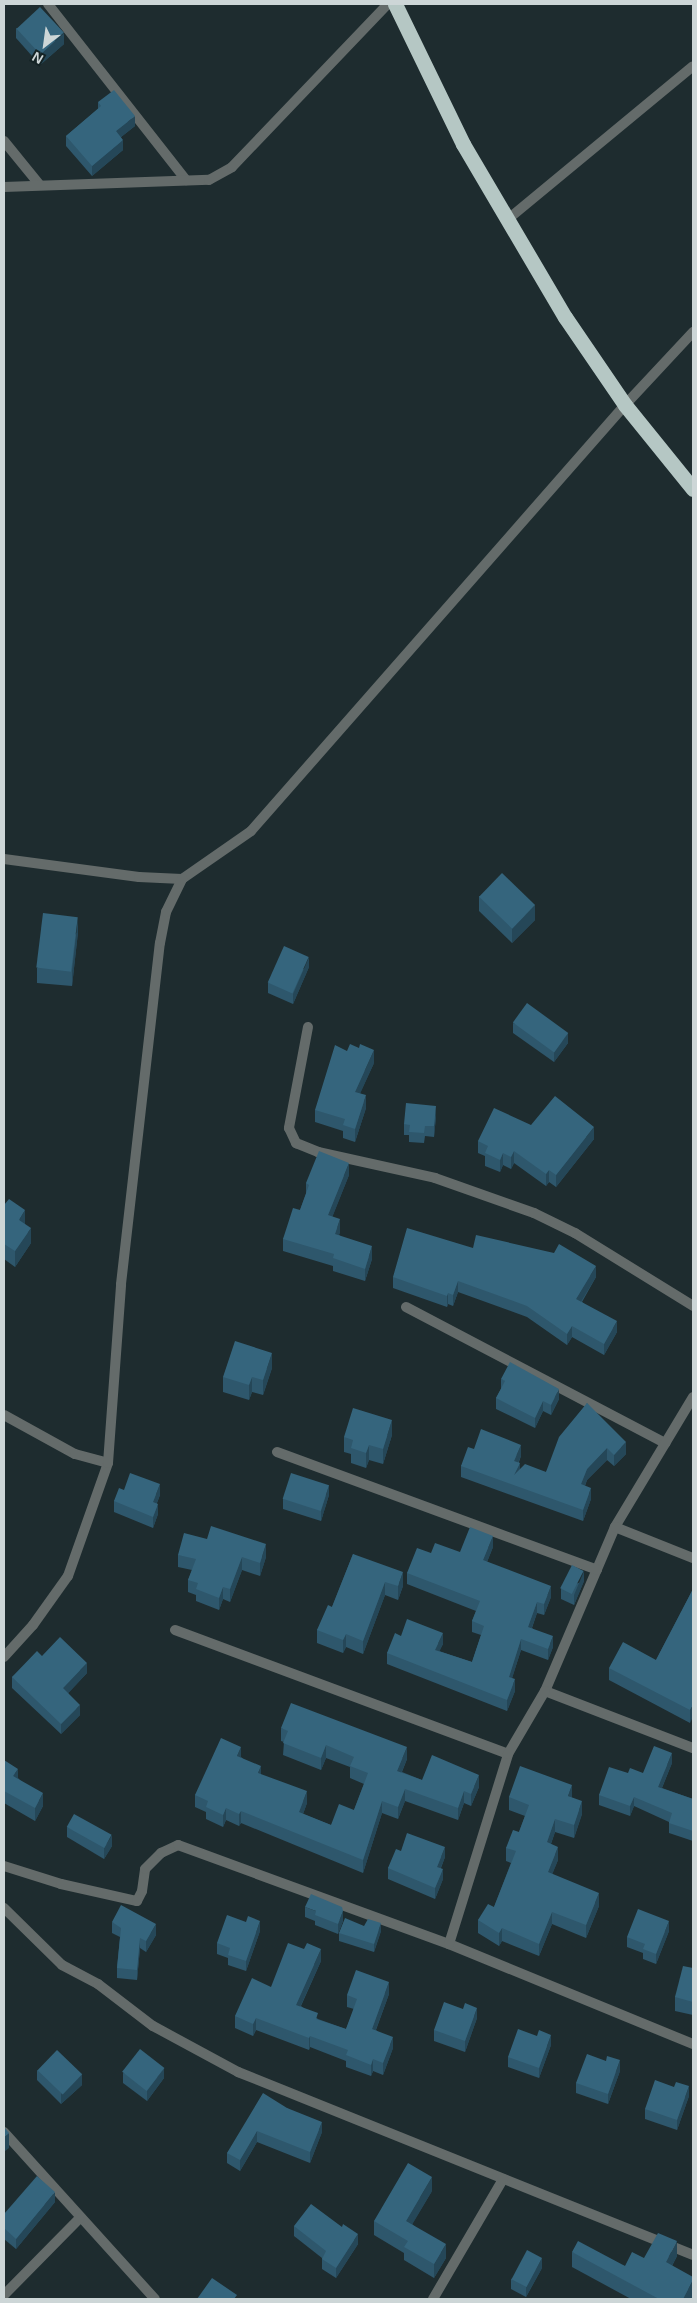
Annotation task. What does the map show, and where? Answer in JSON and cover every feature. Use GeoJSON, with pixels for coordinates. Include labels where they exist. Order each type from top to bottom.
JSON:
{"type":"FeatureCollection","features":[{"type":"Feature","properties":{"kind":"highway"},"geometry":{"type":"LineString","coordinates":[[395,4],[463,144],[565,317],[625,405],[693,489]]}},
{"type":"Feature","properties":{"kind":"street"},"geometry":{"type":"LineString","coordinates":[[48,4],[186,180]]}},
{"type":"Feature","properties":{"kind":"street"},"geometry":{"type":"LineString","coordinates":[[4,187],[39,184],[209,180],[232,167],[388,4]]}},
{"type":"Feature","properties":{"kind":"street"},"geometry":{"type":"LineString","coordinates":[[507,220],[693,66]]}},
{"type":"Feature","properties":{"kind":"street"},"geometry":{"type":"LineString","coordinates":[[4,141],[39,184]]}},
{"type":"Feature","properties":{"kind":"street"},"geometry":{"type":"LineString","coordinates":[[4,1657],[33,1625],[68,1576],[108,1463],[121,1284],[160,943],[166,912],[182,879],[251,831],[625,405],[693,332]]}},
{"type":"Feature","properties":{"kind":"street"},"geometry":{"type":"LineString","coordinates":[[4,859],[139,877],[182,879]]}},
{"type":"Feature","properties":{"kind":"street"},"geometry":{"type":"LineString","coordinates":[[308,1028],[289,1128],[296,1143],[318,1152],[434,1178],[534,1213],[575,1233],[693,1306]]}},
{"type":"Feature","properties":{"kind":"street"},"geometry":{"type":"LineString","coordinates":[[406,1307],[665,1443]]}},
{"type":"Feature","properties":{"kind":"street"},"geometry":{"type":"LineString","coordinates":[[449,1944],[508,1754],[545,1691],[615,1527],[693,1397]]}},
{"type":"Feature","properties":{"kind":"street"},"geometry":{"type":"LineString","coordinates":[[4,1415],[75,1454],[108,1463]]}},
{"type":"Feature","properties":{"kind":"street"},"geometry":{"type":"LineString","coordinates":[[277,1452],[597,1570]]}},
{"type":"Feature","properties":{"kind":"street"},"geometry":{"type":"LineString","coordinates":[[615,1527],[693,1558]]}},
{"type":"Feature","properties":{"kind":"street"},"geometry":{"type":"LineString","coordinates":[[175,1630],[508,1754]]}},
{"type":"Feature","properties":{"kind":"street"},"geometry":{"type":"LineString","coordinates":[[545,1691],[693,1748]]}},
{"type":"Feature","properties":{"kind":"street"},"geometry":{"type":"LineString","coordinates":[[4,1866],[61,1884],[136,1902],[142,1890],[145,1869],[161,1853],[178,1845],[449,1944],[693,2044]]}},
{"type":"Feature","properties":{"kind":"street"},"geometry":{"type":"LineString","coordinates":[[4,1908],[62,1965],[98,1984],[153,2026],[238,2072],[693,2255]]}},
{"type":"Feature","properties":{"kind":"street"},"geometry":{"type":"LineString","coordinates":[[4,2132],[79,2219],[155,2299]]}},
{"type":"Feature","properties":{"kind":"street"},"geometry":{"type":"LineString","coordinates":[[433,2299],[503,2179]]}},
{"type":"Feature","properties":{"kind":"street"},"geometry":{"type":"LineString","coordinates":[[4,2295],[79,2219]]}},
{"type":"Feature","properties":{"kind":"building"},"geometry":{"type":"Polygon","coordinates":[[[40,7],[64,33],[40,54],[17,29],[40,7]]]}},
{"type":"Feature","properties":{"kind":"building"},"geometry":{"type":"Polygon","coordinates":[[[114,90],[135,116],[116,131],[123,140],[92,166],[66,136],[101,106],[98,102],[114,90]]]}},
{"type":"Feature","properties":{"kind":"building"},"geometry":{"type":"Polygon","coordinates":[[[502,873],[535,905],[512,929],[479,897],[502,873]]]}},
{"type":"Feature","properties":{"kind":"building"},"geometry":{"type":"Polygon","coordinates":[[[43,913],[78,917],[71,972],[36,968],[43,913]]]}},
{"type":"Feature","properties":{"kind":"building"},"geometry":{"type":"Polygon","coordinates":[[[284,946],[309,957],[292,994],[268,983],[284,946]]]}},
{"type":"Feature","properties":{"kind":"building"},"geometry":{"type":"Polygon","coordinates":[[[527,1003],[568,1033],[554,1052],[513,1022],[527,1003]]]}},
{"type":"Feature","properties":{"kind":"building"},"geometry":{"type":"Polygon","coordinates":[[[350,1044],[359,1048],[360,1044],[374,1050],[355,1092],[366,1095],[355,1129],[343,1125],[345,1119],[315,1110],[335,1045],[347,1051],[350,1044]]]}},
{"type":"Feature","properties":{"kind":"building"},"geometry":{"type":"Polygon","coordinates":[[[555,1096],[594,1127],[556,1175],[549,1170],[546,1174],[514,1151],[511,1157],[503,1153],[500,1160],[485,1153],[488,1146],[478,1141],[494,1108],[531,1125],[555,1096]]]}},
{"type":"Feature","properties":{"kind":"building"},"geometry":{"type":"Polygon","coordinates":[[[406,1103],[436,1106],[434,1126],[425,1126],[424,1133],[409,1132],[410,1125],[404,1124],[406,1103]]]}},
{"type":"Feature","properties":{"kind":"building"},"geometry":{"type":"Polygon","coordinates":[[[319,1151],[349,1163],[328,1215],[340,1219],[335,1234],[372,1246],[365,1269],[333,1258],[334,1254],[283,1239],[293,1208],[300,1210],[309,1185],[306,1183],[319,1151]]]}},
{"type":"Feature","properties":{"kind":"building"},"geometry":{"type":"Polygon","coordinates":[[[9,1199],[25,1210],[19,1220],[31,1228],[15,1251],[4,1244],[4,1205],[9,1199]]]}},
{"type":"Feature","properties":{"kind":"building"},"geometry":{"type":"Polygon","coordinates":[[[407,1228],[473,1248],[476,1235],[554,1253],[559,1244],[596,1266],[576,1299],[617,1321],[604,1344],[572,1326],[567,1334],[527,1306],[458,1281],[453,1295],[448,1293],[447,1296],[393,1277],[407,1228]]]}},
{"type":"Feature","properties":{"kind":"building"},"geometry":{"type":"Polygon","coordinates":[[[235,1341],[272,1353],[263,1380],[252,1377],[249,1385],[223,1377],[235,1341]]]}},
{"type":"Feature","properties":{"kind":"building"},"geometry":{"type":"Polygon","coordinates":[[[510,1362],[559,1389],[551,1405],[543,1401],[535,1418],[496,1398],[505,1381],[501,1379],[510,1362]]]}},
{"type":"Feature","properties":{"kind":"building"},"geometry":{"type":"Polygon","coordinates":[[[587,1403],[626,1442],[614,1455],[607,1448],[587,1469],[581,1484],[591,1488],[583,1510],[461,1466],[468,1447],[474,1449],[481,1429],[521,1445],[514,1461],[520,1463],[514,1475],[525,1464],[546,1472],[559,1437],[587,1403]]]}},
{"type":"Feature","properties":{"kind":"building"},"geometry":{"type":"Polygon","coordinates":[[[353,1408],[392,1420],[383,1449],[369,1445],[366,1453],[351,1448],[353,1440],[344,1437],[353,1408]]]}},
{"type":"Feature","properties":{"kind":"building"},"geometry":{"type":"Polygon","coordinates":[[[130,1473],[160,1484],[153,1502],[158,1504],[153,1517],[114,1501],[119,1488],[124,1490],[130,1473]]]}},
{"type":"Feature","properties":{"kind":"building"},"geometry":{"type":"Polygon","coordinates":[[[291,1473],[329,1485],[321,1511],[283,1499],[291,1473]]]}},
{"type":"Feature","properties":{"kind":"building"},"geometry":{"type":"Polygon","coordinates":[[[211,1526],[266,1544],[260,1563],[242,1557],[230,1589],[223,1587],[219,1598],[196,1589],[198,1583],[188,1580],[196,1559],[178,1555],[184,1533],[207,1539],[211,1526]]]}},
{"type":"Feature","properties":{"kind":"building"},"geometry":{"type":"Polygon","coordinates":[[[470,1527],[493,1536],[483,1560],[551,1586],[544,1604],[537,1602],[528,1627],[553,1636],[548,1649],[521,1639],[509,1677],[515,1679],[507,1700],[387,1653],[395,1633],[401,1636],[407,1619],[443,1633],[435,1650],[472,1662],[484,1626],[472,1621],[480,1601],[407,1573],[417,1548],[431,1553],[435,1543],[460,1552],[470,1527]]]}},
{"type":"Feature","properties":{"kind":"building"},"geometry":{"type":"Polygon","coordinates":[[[353,1554],[403,1572],[398,1586],[385,1582],[363,1641],[346,1634],[343,1640],[317,1630],[328,1605],[332,1607],[353,1554]]]}},
{"type":"Feature","properties":{"kind":"building"},"geometry":{"type":"Polygon","coordinates":[[[572,1565],[584,1571],[572,1594],[560,1588],[572,1565]]]}},
{"type":"Feature","properties":{"kind":"building"},"geometry":{"type":"Polygon","coordinates":[[[693,1589],[693,1705],[690,1710],[609,1668],[623,1642],[656,1660],[693,1589]]]}},
{"type":"Feature","properties":{"kind":"building"},"geometry":{"type":"Polygon","coordinates":[[[60,1637],[87,1663],[63,1688],[80,1705],[61,1724],[12,1677],[37,1651],[42,1656],[60,1637]]]}},
{"type":"Feature","properties":{"kind":"building"},"geometry":{"type":"Polygon","coordinates":[[[291,1703],[407,1747],[397,1771],[422,1780],[432,1755],[479,1775],[471,1794],[464,1791],[458,1808],[405,1789],[398,1807],[382,1801],[363,1860],[241,1811],[239,1814],[226,1808],[223,1815],[206,1807],[208,1801],[195,1795],[221,1738],[241,1747],[237,1756],[261,1766],[258,1773],[307,1791],[299,1812],[331,1825],[339,1804],[354,1810],[368,1773],[350,1766],[354,1757],[326,1745],[321,1758],[283,1743],[288,1731],[281,1728],[291,1703]]]}},
{"type":"Feature","properties":{"kind":"building"},"geometry":{"type":"Polygon","coordinates":[[[654,1746],[672,1753],[658,1787],[693,1799],[693,1831],[669,1823],[672,1813],[634,1797],[630,1806],[599,1795],[609,1767],[628,1773],[630,1768],[643,1773],[654,1746]]]}},
{"type":"Feature","properties":{"kind":"building"},"geometry":{"type":"Polygon","coordinates":[[[4,1760],[18,1769],[13,1776],[43,1793],[35,1808],[4,1791],[4,1760]]]}},
{"type":"Feature","properties":{"kind":"building"},"geometry":{"type":"Polygon","coordinates":[[[520,1766],[572,1785],[568,1796],[582,1801],[574,1825],[555,1819],[547,1842],[558,1847],[548,1872],[599,1893],[586,1925],[552,1912],[539,1944],[502,1928],[499,1933],[478,1920],[488,1904],[494,1907],[516,1851],[506,1848],[513,1830],[519,1832],[529,1805],[509,1797],[520,1766]]]}},
{"type":"Feature","properties":{"kind":"building"},"geometry":{"type":"Polygon","coordinates":[[[74,1814],[112,1835],[104,1848],[67,1827],[74,1814]]]}},
{"type":"Feature","properties":{"kind":"building"},"geometry":{"type":"Polygon","coordinates":[[[407,1833],[445,1847],[437,1867],[443,1869],[435,1888],[388,1868],[396,1849],[401,1851],[407,1833]]]}},
{"type":"Feature","properties":{"kind":"building"},"geometry":{"type":"Polygon","coordinates":[[[311,1894],[342,1907],[343,1911],[338,1924],[315,1915],[316,1911],[305,1907],[311,1894]]]}},
{"type":"Feature","properties":{"kind":"building"},"geometry":{"type":"Polygon","coordinates":[[[121,1905],[156,1924],[146,1941],[140,1938],[137,1970],[117,1968],[121,1928],[112,1922],[121,1905]]]}},
{"type":"Feature","properties":{"kind":"building"},"geometry":{"type":"Polygon","coordinates":[[[638,1909],[669,1921],[656,1954],[643,1949],[645,1944],[627,1937],[638,1909]]]}},
{"type":"Feature","properties":{"kind":"building"},"geometry":{"type":"Polygon","coordinates":[[[227,1915],[246,1922],[248,1916],[260,1921],[246,1961],[228,1955],[230,1948],[217,1943],[227,1915]]]}},
{"type":"Feature","properties":{"kind":"building"},"geometry":{"type":"Polygon","coordinates":[[[345,1918],[364,1926],[368,1919],[381,1923],[374,1944],[339,1933],[345,1918]]]}},
{"type":"Feature","properties":{"kind":"building"},"geometry":{"type":"Polygon","coordinates":[[[288,1943],[304,1949],[307,1943],[321,1949],[296,2005],[318,2013],[316,2019],[346,2029],[357,1999],[347,1995],[356,1970],[389,1982],[372,2029],[393,2037],[383,2063],[373,2059],[371,2065],[346,2055],[348,2050],[310,2036],[309,2038],[256,2018],[253,2024],[235,2016],[252,1978],[271,1987],[288,1943]]]}},
{"type":"Feature","properties":{"kind":"building"},"geometry":{"type":"Polygon","coordinates":[[[683,1966],[693,1968],[693,2002],[675,1997],[683,1966]]]}},
{"type":"Feature","properties":{"kind":"building"},"geometry":{"type":"Polygon","coordinates":[[[444,2002],[463,2009],[465,2003],[477,2008],[465,2041],[434,2030],[444,2002]]]}},
{"type":"Feature","properties":{"kind":"building"},"geometry":{"type":"Polygon","coordinates":[[[518,2029],[537,2036],[539,2030],[551,2035],[539,2068],[508,2057],[518,2029]]]}},
{"type":"Feature","properties":{"kind":"building"},"geometry":{"type":"Polygon","coordinates":[[[140,2049],[164,2068],[147,2091],[122,2072],[140,2049]]]}},
{"type":"Feature","properties":{"kind":"building"},"geometry":{"type":"Polygon","coordinates":[[[57,2050],[82,2074],[63,2094],[38,2070],[57,2050]]]}},
{"type":"Feature","properties":{"kind":"building"},"geometry":{"type":"Polygon","coordinates":[[[587,2054],[606,2061],[607,2056],[620,2060],[608,2094],[576,2083],[587,2054]]]}},
{"type":"Feature","properties":{"kind":"building"},"geometry":{"type":"Polygon","coordinates":[[[655,2080],[674,2087],[676,2082],[689,2086],[677,2120],[645,2109],[655,2080]]]}},
{"type":"Feature","properties":{"kind":"building"},"geometry":{"type":"Polygon","coordinates":[[[263,2093],[287,2108],[322,2122],[310,2152],[257,2131],[240,2160],[227,2153],[263,2093]]]}},
{"type":"Feature","properties":{"kind":"building"},"geometry":{"type":"Polygon","coordinates":[[[4,2127],[9,2133],[4,2137],[4,2127]]]}},
{"type":"Feature","properties":{"kind":"building"},"geometry":{"type":"Polygon","coordinates":[[[408,2163],[432,2177],[406,2221],[446,2244],[434,2264],[404,2247],[408,2241],[374,2221],[408,2163]]]}},
{"type":"Feature","properties":{"kind":"building"},"geometry":{"type":"Polygon","coordinates":[[[37,2176],[55,2192],[16,2239],[4,2228],[4,2214],[37,2176]]]}},
{"type":"Feature","properties":{"kind":"building"},"geometry":{"type":"Polygon","coordinates":[[[311,2204],[342,2227],[343,2224],[358,2234],[336,2268],[322,2259],[326,2251],[294,2226],[311,2204]]]}},
{"type":"Feature","properties":{"kind":"building"},"geometry":{"type":"Polygon","coordinates":[[[658,2233],[677,2241],[666,2262],[693,2277],[683,2299],[659,2299],[572,2252],[578,2241],[625,2266],[632,2252],[644,2258],[658,2233]]]}},
{"type":"Feature","properties":{"kind":"building"},"geometry":{"type":"Polygon","coordinates":[[[527,2250],[542,2258],[527,2287],[512,2279],[527,2250]]]}},
{"type":"Feature","properties":{"kind":"building"},"geometry":{"type":"Polygon","coordinates":[[[212,2278],[237,2295],[234,2299],[197,2299],[212,2278]]]}}]}
